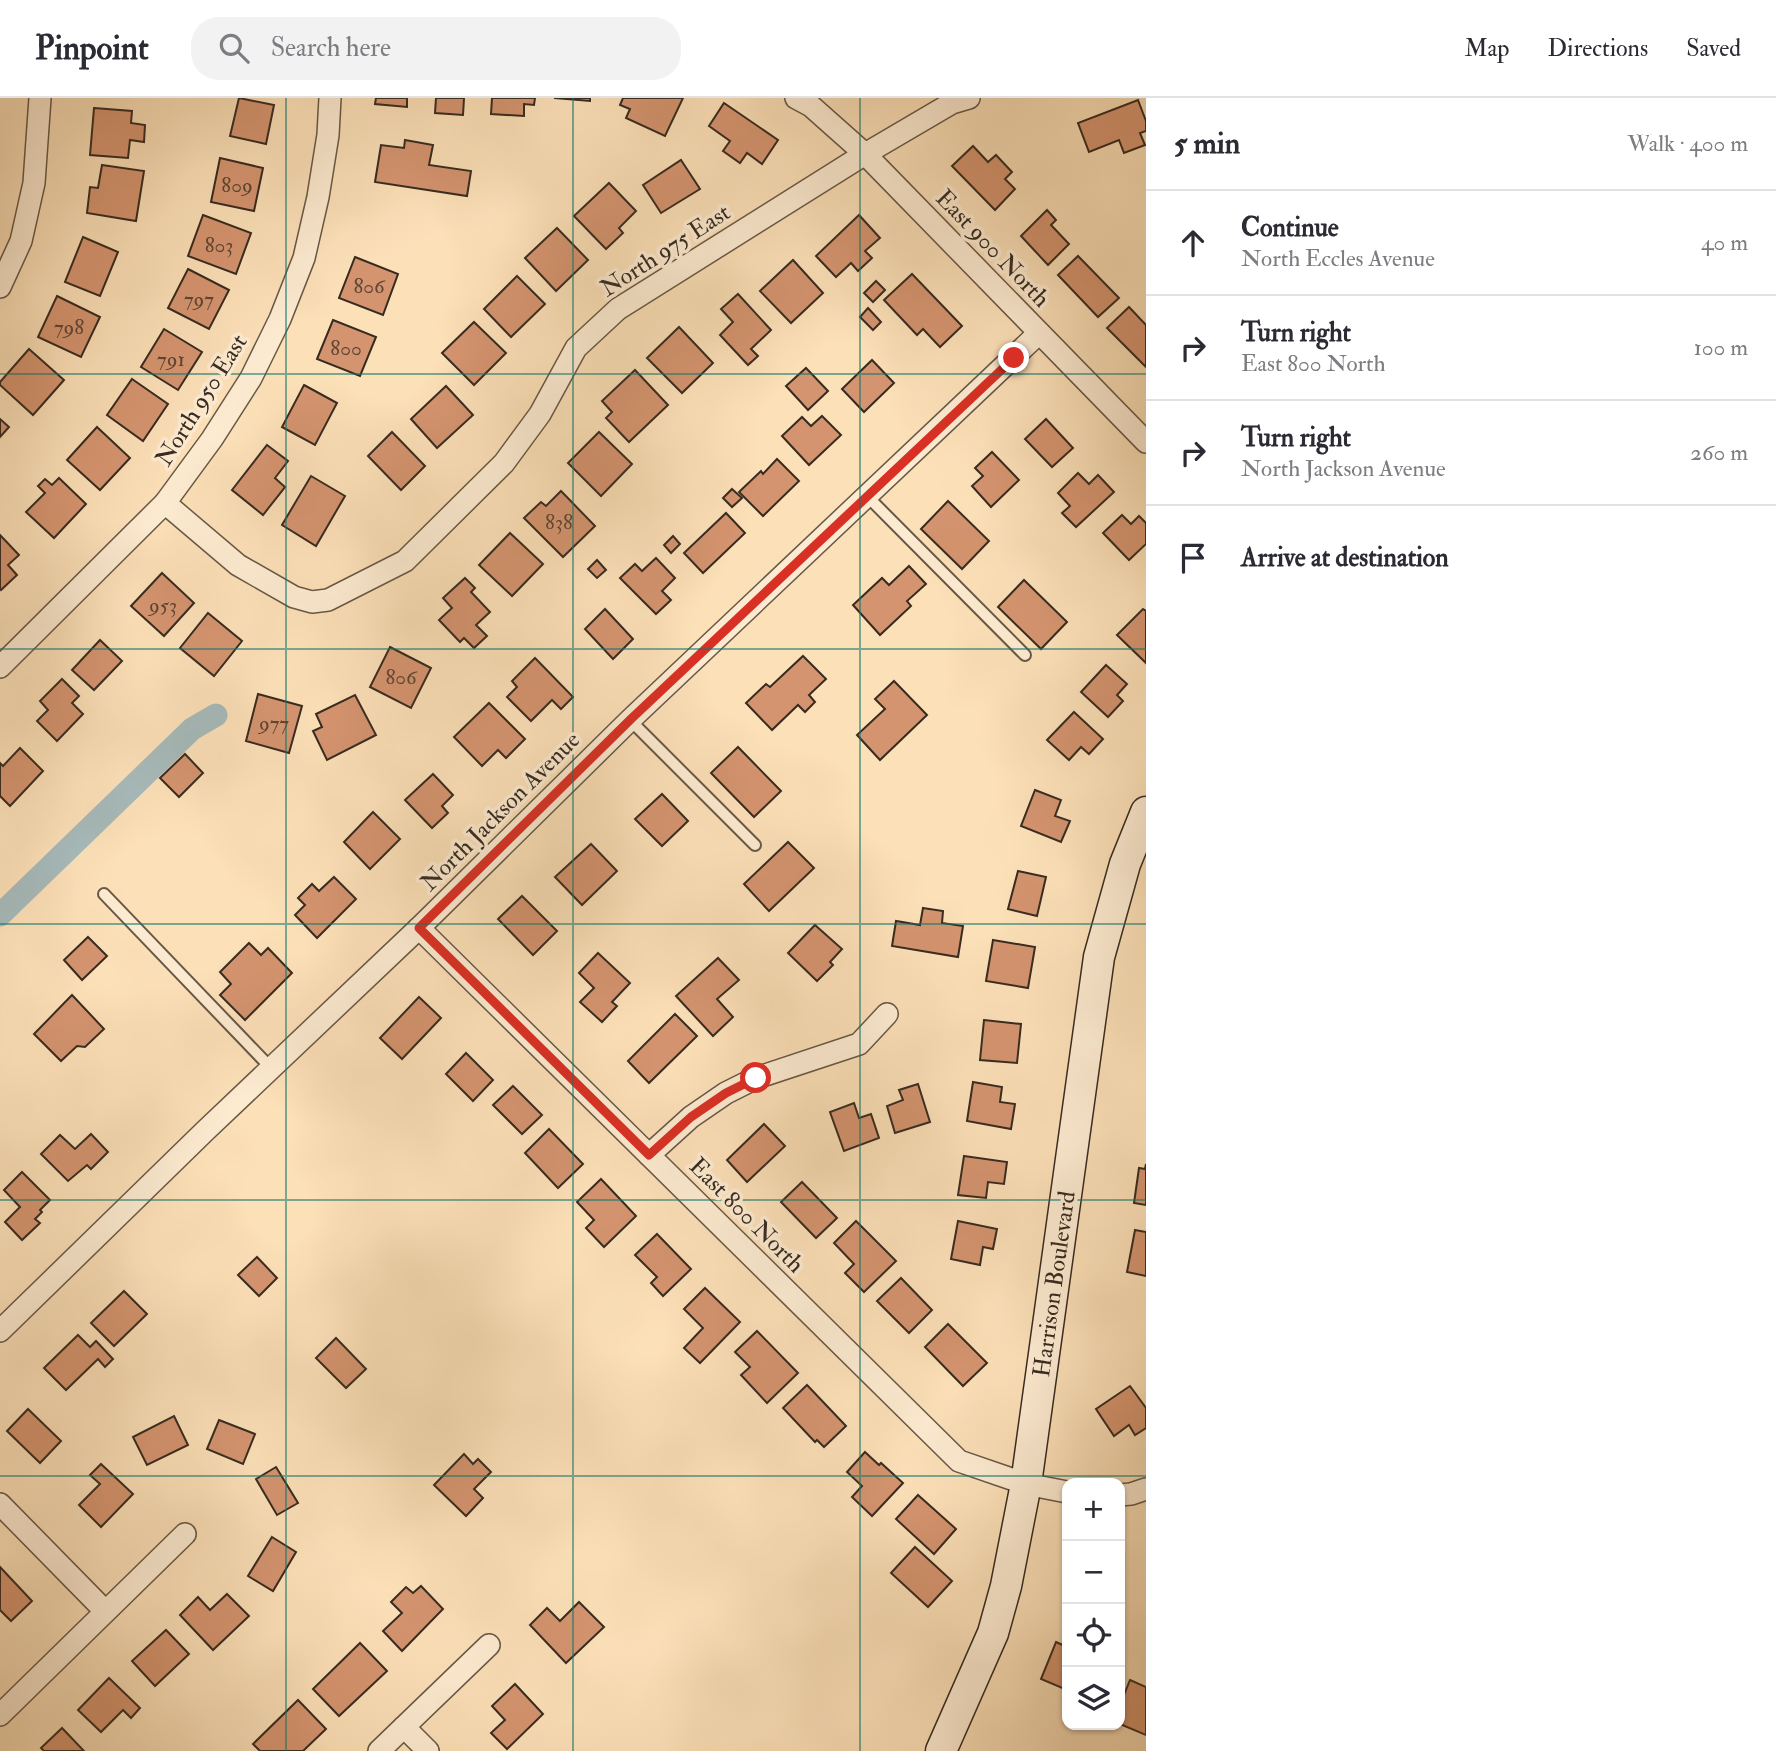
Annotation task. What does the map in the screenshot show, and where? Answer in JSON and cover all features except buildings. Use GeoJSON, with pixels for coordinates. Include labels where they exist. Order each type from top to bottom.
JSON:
{"type":"FeatureCollection","features":[{"type":"Feature","properties":{"kind":"street"},"geometry":{"type":"LineString","coordinates":[[0,288],[21,241],[34,183],[40,98]]}},
{"type":"Feature","properties":{"kind":"street","name":"North 950 East"},"geometry":{"type":"LineString","coordinates":[[0,667],[165,503],[212,439],[251,378],[281,319],[304,258],[318,197],[328,135],[330,98]]}},
{"type":"Feature","properties":{"kind":"street","name":"East 900 North"},"geometry":{"type":"LineString","coordinates":[[796,98],[811,106],[865,154],[1146,442]]}},
{"type":"Feature","properties":{"kind":"street","name":"North 975 East"},"geometry":{"type":"LineString","coordinates":[[165,503],[238,565],[295,597],[312,602],[328,600],[405,561],[504,463],[540,414],[576,348],[618,309],[865,154],[952,103],[969,98]]}},
{"type":"Feature","properties":{"kind":"street","name":"North Jackson Avenue"},"geometry":{"type":"LineString","coordinates":[[0,1331],[419,928],[631,719],[1039,332]]}},
{"type":"Feature","properties":{"kind":"street","name":"Harrison Boulevard"},"geometry":{"type":"LineString","coordinates":[[941,1751],[993,1633],[1006,1586],[1026,1484],[1099,957],[1125,864],[1146,812]]}},
{"type":"Feature","properties":{"kind":"street","name":"East 800 North"},"geometry":{"type":"LineString","coordinates":[[419,928],[959,1461],[1026,1484],[1062,1491]]}},
{"type":"Feature","properties":{"kind":"street"},"geometry":{"type":"LineString","coordinates":[[649,1155],[691,1117],[726,1093],[756,1078],[859,1044],[887,1014]]}},
{"type":"Feature","properties":{"kind":"street"},"geometry":{"type":"LineString","coordinates":[[1125,1495],[1146,1489]]}},
{"type":"Feature","properties":{"kind":"street"},"geometry":{"type":"LineString","coordinates":[[0,1504],[105,1611]]}},
{"type":"Feature","properties":{"kind":"street"},"geometry":{"type":"LineString","coordinates":[[0,1715],[185,1534]]}},
{"type":"Feature","properties":{"kind":"street"},"geometry":{"type":"LineString","coordinates":[[379,1751],[489,1645]]}},
{"type":"Feature","properties":{"kind":"street"},"geometry":{"type":"LineString","coordinates":[[404,1727],[428,1751]]}},
{"type":"Feature","properties":{"kind":"lane"},"geometry":{"type":"LineString","coordinates":[[867,496],[1025,655]]}},
{"type":"Feature","properties":{"kind":"lane"},"geometry":{"type":"LineString","coordinates":[[631,719],[755,845]]}},
{"type":"Feature","properties":{"kind":"lane"},"geometry":{"type":"LineString","coordinates":[[104,894],[271,1068]]}},
{"type":"Feature","properties":{"kind":"waterway"},"geometry":{"type":"LineString","coordinates":[[0,915],[192,729],[216,715]]}},
{"type":"Feature","properties":{"kind":"route"},"geometry":{"type":"LineString","coordinates":[[756,1078],[726,1093],[691,1117],[649,1155],[419,928],[631,719],[1014,358]]}}]}
